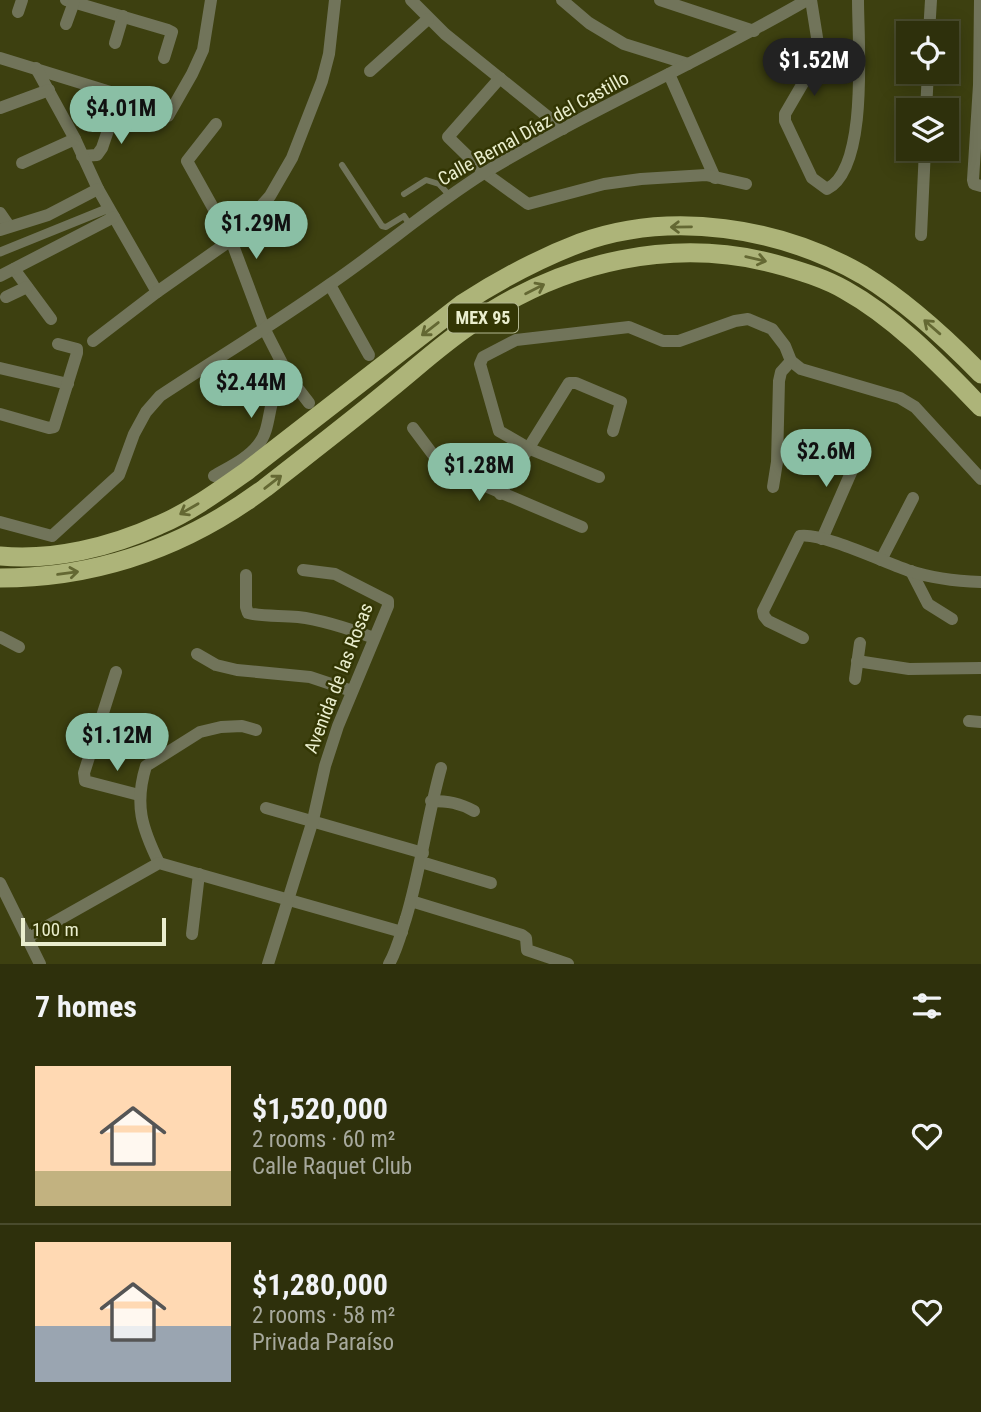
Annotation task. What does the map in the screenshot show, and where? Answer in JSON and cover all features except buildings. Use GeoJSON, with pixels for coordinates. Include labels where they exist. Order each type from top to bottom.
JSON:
{"type":"FeatureCollection","features":[{"type":"Feature","properties":{"kind":"highway","name":"MEX 95"},"geometry":{"type":"LineString","coordinates":[[0,556],[33,557],[66,553],[121,539],[160,525],[219,491],[247,471],[462,304],[496,282],[548,256],[612,235],[675,227],[709,227],[788,243],[828,258],[862,275],[898,299],[956,348],[981,374]]}},
{"type":"Feature","properties":{"kind":"highway","name":"MEX 95"},"geometry":{"type":"LineString","coordinates":[[0,578],[35,577],[93,569],[126,561],[167,546],[235,510],[469,326],[556,278],[641,255],[715,252],[750,257],[820,277],[846,290],[897,327],[940,365],[981,407]]}},
{"type":"Feature","properties":{"kind":"street"},"geometry":{"type":"LineString","coordinates":[[168,116],[203,50],[211,0]]}},
{"type":"Feature","properties":{"kind":"street"},"geometry":{"type":"LineString","coordinates":[[93,341],[231,240],[270,196],[292,158],[325,72],[335,0]]}},
{"type":"Feature","properties":{"kind":"street"},"geometry":{"type":"LineString","coordinates":[[562,0],[589,23],[624,44],[688,64]]}},
{"type":"Feature","properties":{"kind":"street"},"geometry":{"type":"LineString","coordinates":[[660,0],[754,31]]}},
{"type":"Feature","properties":{"kind":"street"},"geometry":{"type":"LineString","coordinates":[[809,0],[819,50],[817,59],[785,114],[785,121],[812,178],[827,189],[833,186],[842,173],[855,142],[858,116],[858,0]]}},
{"type":"Feature","properties":{"kind":"street","name":"Calle Bernal Díaz del Castillo"},"geometry":{"type":"LineString","coordinates":[[0,522],[52,536],[119,475],[134,434],[146,412],[160,396],[330,285],[485,173],[809,0]]}},
{"type":"Feature","properties":{"kind":"street"},"geometry":{"type":"LineString","coordinates":[[930,21],[931,0]]}},
{"type":"Feature","properties":{"kind":"street"},"geometry":{"type":"LineString","coordinates":[[980,0],[980,85],[973,180],[974,184],[981,186]]}},
{"type":"Feature","properties":{"kind":"street"},"geometry":{"type":"LineString","coordinates":[[66,24],[70,1],[123,16],[172,33],[164,58]]}},
{"type":"Feature","properties":{"kind":"street"},"geometry":{"type":"LineString","coordinates":[[370,71],[422,7],[499,78],[563,130]]}},
{"type":"Feature","properties":{"kind":"street"},"geometry":{"type":"LineString","coordinates":[[115,43],[123,16]]}},
{"type":"Feature","properties":{"kind":"street"},"geometry":{"type":"LineString","coordinates":[[0,58],[120,95],[102,148],[97,155],[82,156]]}},
{"type":"Feature","properties":{"kind":"street"},"geometry":{"type":"LineString","coordinates":[[36,68],[75,139],[98,189],[157,292]]}},
{"type":"Feature","properties":{"kind":"street"},"geometry":{"type":"LineString","coordinates":[[669,74],[715,178]]}},
{"type":"Feature","properties":{"kind":"street"},"geometry":{"type":"LineString","coordinates":[[499,78],[448,137],[485,173],[528,204],[604,184],[641,179],[706,175],[746,184]]}},
{"type":"Feature","properties":{"kind":"street"},"geometry":{"type":"LineString","coordinates":[[0,108],[49,90]]}},
{"type":"Feature","properties":{"kind":"street"},"geometry":{"type":"LineString","coordinates":[[216,124],[187,160],[231,240],[264,328],[289,377],[309,403]]}},
{"type":"Feature","properties":{"kind":"street"},"geometry":{"type":"LineString","coordinates":[[22,163],[75,139]]}},
{"type":"Feature","properties":{"kind":"street"},"geometry":{"type":"LineString","coordinates":[[921,235],[924,161]]}},
{"type":"Feature","properties":{"kind":"street"},"geometry":{"type":"LineString","coordinates":[[0,213],[5,228],[48,215],[98,189]]}},
{"type":"Feature","properties":{"kind":"street"},"geometry":{"type":"LineString","coordinates":[[0,252],[112,212]]}},
{"type":"Feature","properties":{"kind":"street"},"geometry":{"type":"LineString","coordinates":[[0,276],[112,212]]}},
{"type":"Feature","properties":{"kind":"street"},"geometry":{"type":"LineString","coordinates":[[14,269],[51,319]]}},
{"type":"Feature","properties":{"kind":"street"},"geometry":{"type":"LineString","coordinates":[[330,285],[369,355]]}},
{"type":"Feature","properties":{"kind":"street"},"geometry":{"type":"LineString","coordinates":[[6,297],[27,287]]}},
{"type":"Feature","properties":{"kind":"street"},"geometry":{"type":"LineString","coordinates":[[599,477],[530,449],[499,431],[480,364],[483,357],[516,340],[629,327],[663,341],[679,341],[734,321],[748,319],[772,329],[785,346],[791,361],[801,369],[867,387],[915,407],[981,479]]}},
{"type":"Feature","properties":{"kind":"street"},"geometry":{"type":"LineString","coordinates":[[0,414],[49,428],[54,427],[77,349],[58,344]]}},
{"type":"Feature","properties":{"kind":"street"},"geometry":{"type":"LineString","coordinates":[[773,487],[777,462],[779,381],[781,372],[791,361]]}},
{"type":"Feature","properties":{"kind":"street"},"geometry":{"type":"LineString","coordinates":[[0,368],[68,384]]}},
{"type":"Feature","properties":{"kind":"street"},"geometry":{"type":"LineString","coordinates":[[214,476],[243,459],[260,444],[273,395],[289,377]]}},
{"type":"Feature","properties":{"kind":"street"},"geometry":{"type":"LineString","coordinates":[[500,494],[569,383],[576,383],[621,402],[613,431]]}},
{"type":"Feature","properties":{"kind":"street"},"geometry":{"type":"LineString","coordinates":[[413,428],[437,460],[450,471],[582,527]]}},
{"type":"Feature","properties":{"kind":"street"},"geometry":{"type":"LineString","coordinates":[[822,539],[860,452]]}},
{"type":"Feature","properties":{"kind":"street"},"geometry":{"type":"LineString","coordinates":[[881,560],[913,498]]}},
{"type":"Feature","properties":{"kind":"street"},"geometry":{"type":"LineString","coordinates":[[803,638],[768,621],[764,616],[800,536],[822,539],[946,581],[981,582]]}},
{"type":"Feature","properties":{"kind":"street","name":"Avenida de las Rosas"},"geometry":{"type":"LineString","coordinates":[[268,964],[313,820],[325,766],[352,691],[388,606],[388,601],[335,574],[303,570]]}},
{"type":"Feature","properties":{"kind":"street"},"geometry":{"type":"LineString","coordinates":[[911,571],[928,604],[952,619]]}},
{"type":"Feature","properties":{"kind":"street"},"geometry":{"type":"LineString","coordinates":[[246,575],[248,613],[270,617],[298,617],[354,630],[374,638]]}},
{"type":"Feature","properties":{"kind":"street"},"geometry":{"type":"LineString","coordinates":[[0,637],[19,647]]}},
{"type":"Feature","properties":{"kind":"street"},"geometry":{"type":"LineString","coordinates":[[855,679],[860,643]]}},
{"type":"Feature","properties":{"kind":"street"},"geometry":{"type":"LineString","coordinates":[[197,654],[216,665],[237,670],[310,677],[352,691]]}},
{"type":"Feature","properties":{"kind":"street"},"geometry":{"type":"LineString","coordinates":[[858,661],[909,669],[981,668]]}},
{"type":"Feature","properties":{"kind":"street"},"geometry":{"type":"LineString","coordinates":[[116,672],[84,773],[85,781],[139,795]]}},
{"type":"Feature","properties":{"kind":"street"},"geometry":{"type":"LineString","coordinates":[[159,863],[143,831],[139,795],[146,766],[200,732],[242,726],[256,730]]}},
{"type":"Feature","properties":{"kind":"street"},"geometry":{"type":"LineString","coordinates":[[389,964],[411,901],[422,857],[431,801],[441,768]]}},
{"type":"Feature","properties":{"kind":"street"},"geometry":{"type":"LineString","coordinates":[[431,801],[447,801],[474,811]]}},
{"type":"Feature","properties":{"kind":"street"},"geometry":{"type":"LineString","coordinates":[[266,807],[313,820],[491,883]]}},
{"type":"Feature","properties":{"kind":"street"},"geometry":{"type":"LineString","coordinates":[[28,937],[159,863],[402,932]]}},
{"type":"Feature","properties":{"kind":"street"},"geometry":{"type":"LineString","coordinates":[[192,934],[199,874]]}},
{"type":"Feature","properties":{"kind":"street"},"geometry":{"type":"LineString","coordinates":[[0,883],[6,906],[28,937],[40,964]]}},
{"type":"Feature","properties":{"kind":"street"},"geometry":{"type":"LineString","coordinates":[[411,901],[522,935],[526,938],[527,950],[568,964]]}},
{"type":"Feature","properties":{"kind":"lane"},"geometry":{"type":"LineString","coordinates":[[342,165],[382,226],[386,227],[404,216],[410,225]]}},
{"type":"Feature","properties":{"kind":"lane"},"geometry":{"type":"LineString","coordinates":[[404,194],[426,180],[439,184],[450,196]]}}]}
